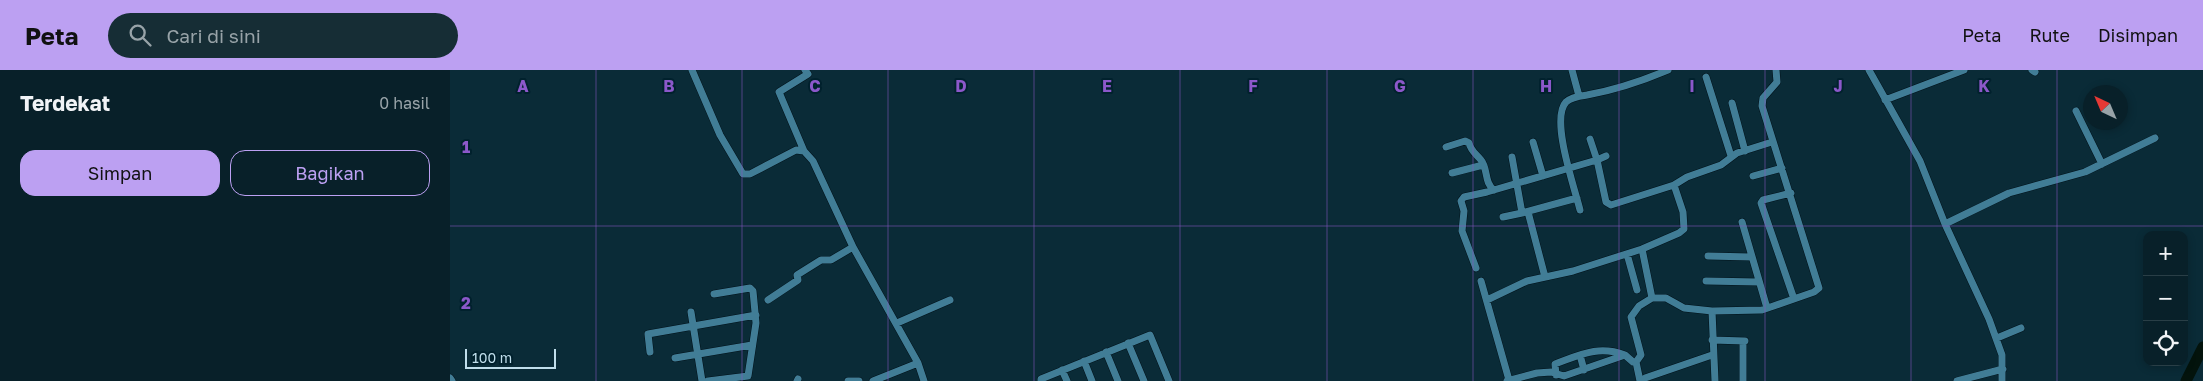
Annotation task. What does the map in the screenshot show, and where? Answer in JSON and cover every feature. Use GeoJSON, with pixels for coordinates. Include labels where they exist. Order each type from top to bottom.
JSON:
{"type":"FeatureCollection","features":[{"type":"Feature","properties":{"kind":"street"},"geometry":{"type":"LineString","coordinates":[[692,70],[720,135],[743,174],[750,174],[794,151],[804,151]]}},
{"type":"Feature","properties":{"kind":"street"},"geometry":{"type":"LineString","coordinates":[[805,70],[808,74],[779,92],[804,151],[813,161],[854,247],[918,363],[924,381]]}},
{"type":"Feature","properties":{"kind":"street"},"geometry":{"type":"LineString","coordinates":[[1572,70],[1579,96]]}},
{"type":"Feature","properties":{"kind":"street"},"geometry":{"type":"LineString","coordinates":[[1580,210],[1561,138],[1561,115],[1566,102],[1579,96],[1621,88],[1668,70]]}},
{"type":"Feature","properties":{"kind":"street"},"geometry":{"type":"LineString","coordinates":[[1636,362],[1642,355],[1631,317],[1639,306],[1652,298],[1666,298],[1684,308],[1712,311],[1750,311],[1767,308],[1814,292],[1819,284],[1772,142],[1762,102],[1776,84],[1776,70]]}},
{"type":"Feature","properties":{"kind":"street"},"geometry":{"type":"LineString","coordinates":[[1869,70],[1920,161],[1945,224],[1997,338],[2002,355],[2002,381]]}},
{"type":"Feature","properties":{"kind":"street"},"geometry":{"type":"LineString","coordinates":[[1885,100],[1964,70]]}},
{"type":"Feature","properties":{"kind":"street"},"geometry":{"type":"LineString","coordinates":[[1706,77],[1731,156]]}},
{"type":"Feature","properties":{"kind":"street"},"geometry":{"type":"LineString","coordinates":[[1732,103],[1745,151]]}},
{"type":"Feature","properties":{"kind":"street"},"geometry":{"type":"LineString","coordinates":[[2076,111],[2102,164]]}},
{"type":"Feature","properties":{"kind":"street"},"geometry":{"type":"LineString","coordinates":[[1945,224],[2009,193],[2069,177],[2102,164],[2155,138]]}},
{"type":"Feature","properties":{"kind":"street"},"geometry":{"type":"LineString","coordinates":[[1590,139],[1597,160],[1605,200],[1609,205],[1674,185],[1688,177],[1720,165],[1731,156],[1772,142]]}},
{"type":"Feature","properties":{"kind":"street"},"geometry":{"type":"LineString","coordinates":[[1446,147],[1465,141],[1470,143],[1471,150],[1482,161],[1488,182],[1494,190]]}},
{"type":"Feature","properties":{"kind":"street"},"geometry":{"type":"LineString","coordinates":[[1533,142],[1543,176]]}},
{"type":"Feature","properties":{"kind":"street"},"geometry":{"type":"LineString","coordinates":[[1476,268],[1462,231],[1464,211],[1461,201],[1464,197],[1543,176],[1606,156]]}},
{"type":"Feature","properties":{"kind":"street"},"geometry":{"type":"LineString","coordinates":[[1512,157],[1517,183],[1544,277]]}},
{"type":"Feature","properties":{"kind":"street"},"geometry":{"type":"LineString","coordinates":[[1452,173],[1483,165]]}},
{"type":"Feature","properties":{"kind":"street"},"geometry":{"type":"LineString","coordinates":[[1753,176],[1782,168]]}},
{"type":"Feature","properties":{"kind":"street"},"geometry":{"type":"LineString","coordinates":[[1487,300],[1527,281],[1573,271],[1627,254],[1679,233],[1684,228],[1683,212],[1674,185]]}},
{"type":"Feature","properties":{"kind":"street"},"geometry":{"type":"LineString","coordinates":[[1790,193],[1763,200],[1762,203],[1794,299]]}},
{"type":"Feature","properties":{"kind":"street"},"geometry":{"type":"LineString","coordinates":[[1503,217],[1577,198]]}},
{"type":"Feature","properties":{"kind":"street"},"geometry":{"type":"LineString","coordinates":[[1742,222],[1767,308]]}},
{"type":"Feature","properties":{"kind":"street"},"geometry":{"type":"LineString","coordinates":[[768,300],[796,282],[800,271],[821,260],[831,260],[854,247]]}},
{"type":"Feature","properties":{"kind":"street"},"geometry":{"type":"LineString","coordinates":[[1642,249],[1652,298]]}},
{"type":"Feature","properties":{"kind":"street"},"geometry":{"type":"LineString","coordinates":[[1627,254],[1637,290]]}},
{"type":"Feature","properties":{"kind":"street"},"geometry":{"type":"LineString","coordinates":[[1708,256],[1751,257]]}},
{"type":"Feature","properties":{"kind":"street"},"geometry":{"type":"LineString","coordinates":[[1481,281],[1508,380],[1537,373],[1551,372],[1564,376],[1625,355]]}},
{"type":"Feature","properties":{"kind":"street"},"geometry":{"type":"LineString","coordinates":[[1706,281],[1758,282]]}},
{"type":"Feature","properties":{"kind":"street"},"geometry":{"type":"LineString","coordinates":[[708,381],[748,378],[756,315],[753,291],[750,288],[714,294]]}},
{"type":"Feature","properties":{"kind":"street"},"geometry":{"type":"LineString","coordinates":[[897,323],[950,300]]}},
{"type":"Feature","properties":{"kind":"street"},"geometry":{"type":"LineString","coordinates":[[1712,311],[1712,355],[1715,381]]}},
{"type":"Feature","properties":{"kind":"street"},"geometry":{"type":"LineString","coordinates":[[691,312],[702,381]]}},
{"type":"Feature","properties":{"kind":"street"},"geometry":{"type":"LineString","coordinates":[[650,352],[648,334],[756,315]]}},
{"type":"Feature","properties":{"kind":"street"},"geometry":{"type":"LineString","coordinates":[[1997,338],[2021,328]]}},
{"type":"Feature","properties":{"kind":"street"},"geometry":{"type":"LineString","coordinates":[[1041,380],[1150,335],[1169,381]]}},
{"type":"Feature","properties":{"kind":"street"},"geometry":{"type":"LineString","coordinates":[[1712,340],[1744,341],[1743,381]]}},
{"type":"Feature","properties":{"kind":"street"},"geometry":{"type":"LineString","coordinates":[[675,358],[752,344]]}},
{"type":"Feature","properties":{"kind":"street"},"geometry":{"type":"LineString","coordinates":[[1128,344],[1144,381]]}},
{"type":"Feature","properties":{"kind":"street"},"geometry":{"type":"LineString","coordinates":[[1556,375],[1555,364],[1596,350],[1608,350],[1625,355],[1633,362],[1636,362],[1642,379],[1712,355]]}},
{"type":"Feature","properties":{"kind":"street"},"geometry":{"type":"LineString","coordinates":[[1596,350],[1600,364]]}},
{"type":"Feature","properties":{"kind":"street"},"geometry":{"type":"LineString","coordinates":[[1106,352],[1118,381]]}},
{"type":"Feature","properties":{"kind":"street"},"geometry":{"type":"LineString","coordinates":[[1580,355],[1584,370]]}},
{"type":"Feature","properties":{"kind":"street"},"geometry":{"type":"LineString","coordinates":[[1084,361],[1092,381]]}},
{"type":"Feature","properties":{"kind":"street"},"geometry":{"type":"LineString","coordinates":[[873,381],[918,363]]}},
{"type":"Feature","properties":{"kind":"street"},"geometry":{"type":"LineString","coordinates":[[1957,381],[2003,368]]}},
{"type":"Feature","properties":{"kind":"street"},"geometry":{"type":"LineString","coordinates":[[1062,370],[1067,381]]}},
{"type":"Feature","properties":{"kind":"street"},"geometry":{"type":"LineString","coordinates":[[848,381],[859,381]]}},
{"type":"Feature","properties":{"kind":"waterway"},"geometry":{"type":"LineString","coordinates":[[2186,381],[2203,347]]}}]}
